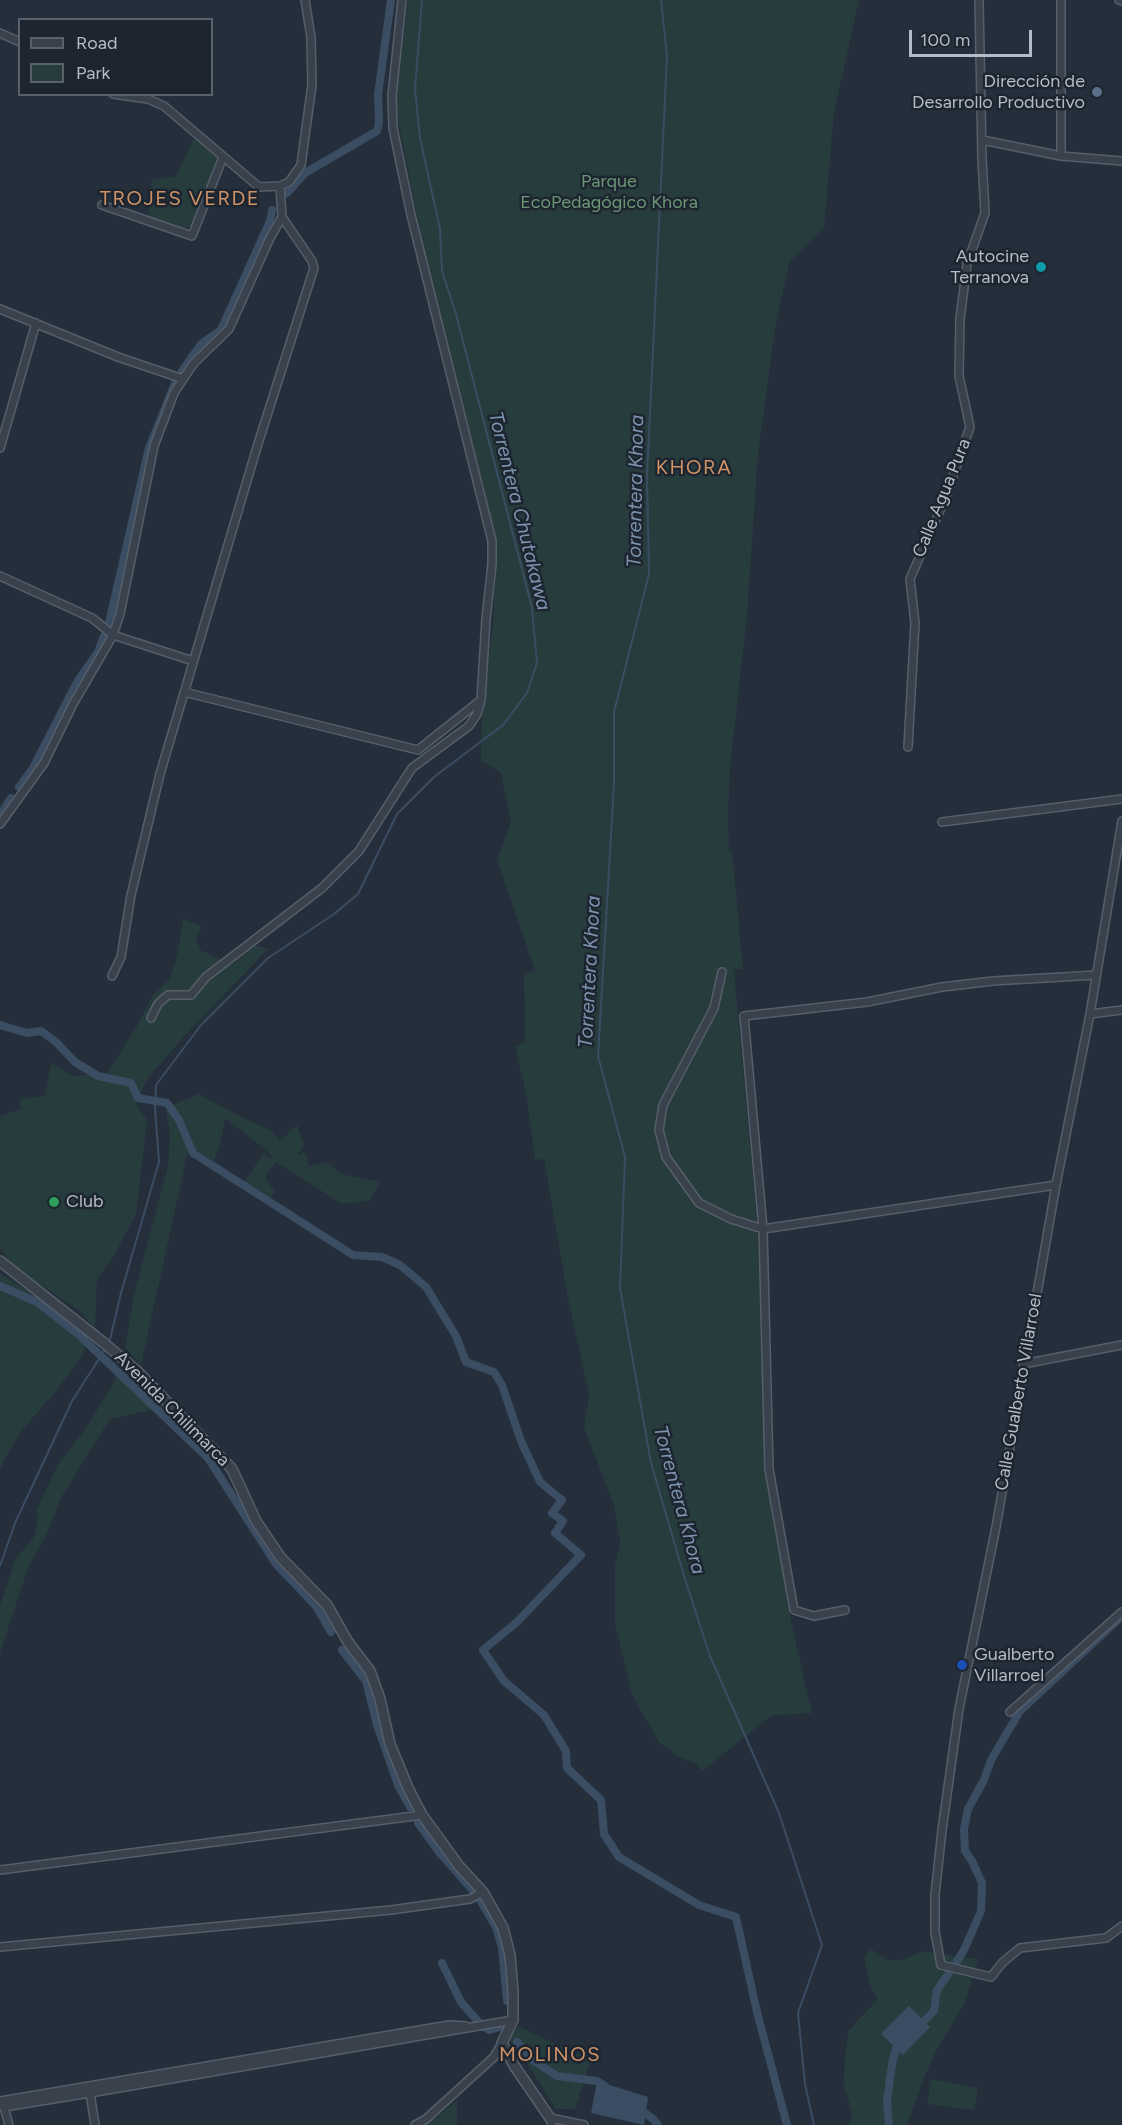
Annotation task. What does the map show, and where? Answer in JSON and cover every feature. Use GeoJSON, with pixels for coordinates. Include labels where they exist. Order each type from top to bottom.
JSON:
{"type":"FeatureCollection","features":[{"type":"Feature","properties":{"kind":"street"},"geometry":{"type":"LineString","coordinates":[[127,96],[148,99],[164,106],[259,187],[280,186],[289,182],[301,165],[312,85],[311,37],[305,0]]}},
{"type":"Feature","properties":{"kind":"street"},"geometry":{"type":"LineString","coordinates":[[151,1018],[158,1004],[168,995],[191,995],[206,977],[322,888],[359,851],[412,768],[469,726],[477,714],[481,700],[492,541],[411,214],[393,128],[392,96],[402,0]]}},
{"type":"Feature","properties":{"kind":"street","name":"Calle Agua Pura"},"geometry":{"type":"LineString","coordinates":[[908,747],[915,623],[910,579],[945,499],[969,427],[959,376],[960,319],[966,264],[984,218],[980,0]]}},
{"type":"Feature","properties":{"kind":"street"},"geometry":{"type":"LineString","coordinates":[[1061,0],[1061,156]]}},
{"type":"Feature","properties":{"kind":"street"},"geometry":{"type":"LineString","coordinates":[[0,33],[18,41]]}},
{"type":"Feature","properties":{"kind":"street"},"geometry":{"type":"LineString","coordinates":[[982,140],[1061,156],[1122,161]]}},
{"type":"Feature","properties":{"kind":"street"},"geometry":{"type":"LineString","coordinates":[[102,205],[192,236],[223,157]]}},
{"type":"Feature","properties":{"kind":"street"},"geometry":{"type":"LineString","coordinates":[[112,976],[121,957],[130,895],[160,774],[257,447],[314,268],[312,261],[282,218],[280,186]]}},
{"type":"Feature","properties":{"kind":"street"},"geometry":{"type":"LineString","coordinates":[[0,824],[44,763],[73,704],[112,635],[120,614],[154,446],[174,393],[194,363],[229,329],[270,238],[282,218]]}},
{"type":"Feature","properties":{"kind":"street"},"geometry":{"type":"LineString","coordinates":[[0,309],[118,357],[183,379]]}},
{"type":"Feature","properties":{"kind":"street"},"geometry":{"type":"LineString","coordinates":[[0,448],[36,323]]}},
{"type":"Feature","properties":{"kind":"street"},"geometry":{"type":"LineString","coordinates":[[0,576],[92,618],[112,635],[193,661]]}},
{"type":"Feature","properties":{"kind":"street"},"geometry":{"type":"LineString","coordinates":[[184,692],[418,750],[481,700]]}},
{"type":"Feature","properties":{"kind":"street"},"geometry":{"type":"LineString","coordinates":[[942,822],[1122,799]]}},
{"type":"Feature","properties":{"kind":"street","name":"Calle Gualberto Villarroel"},"geometry":{"type":"LineString","coordinates":[[1122,821],[1090,1014],[1023,1364],[996,1527],[959,1709],[935,1894],[935,1932],[941,1965],[991,1977],[1003,1962],[1020,1948],[1106,1938],[1122,1926]]}},
{"type":"Feature","properties":{"kind":"street"},"geometry":{"type":"LineString","coordinates":[[722,972],[714,1008],[663,1105],[659,1130],[666,1157],[699,1203],[730,1219],[763,1229],[1056,1185]]}},
{"type":"Feature","properties":{"kind":"street"},"geometry":{"type":"LineString","coordinates":[[845,1610],[814,1616],[794,1610],[769,1469],[763,1229],[744,1016],[867,1002],[942,987],[993,981],[1096,975]]}},
{"type":"Feature","properties":{"kind":"street"},"geometry":{"type":"LineString","coordinates":[[1090,1014],[1122,1010]]}},
{"type":"Feature","properties":{"kind":"street","name":"Avenida Chilimarca"},"geometry":{"type":"LineString","coordinates":[[0,1261],[104,1342],[135,1370],[232,1469],[256,1521],[281,1558],[327,1605],[348,1642],[370,1671],[380,1699],[390,1744],[408,1788],[422,1815],[459,1866],[483,1892],[503,1928],[510,1955],[513,2020],[502,2043]]}},
{"type":"Feature","properties":{"kind":"street"},"geometry":{"type":"LineString","coordinates":[[1023,1364],[1122,1345]]}},
{"type":"Feature","properties":{"kind":"street"},"geometry":{"type":"LineString","coordinates":[[1010,1712],[1122,1612]]}},
{"type":"Feature","properties":{"kind":"street"},"geometry":{"type":"LineString","coordinates":[[0,1870],[422,1815]]}},
{"type":"Feature","properties":{"kind":"street"},"geometry":{"type":"LineString","coordinates":[[0,1947],[391,1910],[470,1899],[483,1892]]}},
{"type":"Feature","properties":{"kind":"street"},"geometry":{"type":"LineString","coordinates":[[1,2104],[90,2093],[513,2020]]}},
{"type":"Feature","properties":{"kind":"street"},"geometry":{"type":"LineString","coordinates":[[1,2104],[449,2025],[477,2027]]}},
{"type":"Feature","properties":{"kind":"street"},"geometry":{"type":"LineString","coordinates":[[502,2043],[551,2122],[584,2125]]}},
{"type":"Feature","properties":{"kind":"street"},"geometry":{"type":"LineString","coordinates":[[415,2125],[426,2119],[494,2057],[502,2043]]}},
{"type":"Feature","properties":{"kind":"street"},"geometry":{"type":"LineString","coordinates":[[90,2093],[95,2125]]}},
{"type":"Feature","properties":{"kind":"street"},"geometry":{"type":"LineString","coordinates":[[1,2104],[9,2125]]}},
{"type":"Feature","properties":{"kind":"green space","name":"Parque EcoPedagógico Khora"},"geometry":{"type":"Polygon","coordinates":[[[408,0],[859,0],[834,113],[824,227],[789,263],[775,329],[758,454],[747,617],[730,769],[728,817],[729,850],[732,850],[743,969],[734,970],[757,1224],[767,1469],[789,1612],[812,1713],[771,1716],[702,1771],[696,1763],[680,1758],[659,1742],[632,1695],[615,1623],[615,1565],[620,1542],[614,1505],[584,1428],[589,1395],[569,1304],[544,1159],[535,1160],[527,1099],[515,1046],[525,1043],[524,974],[535,970],[497,860],[511,822],[501,773],[481,760],[482,716],[493,624],[496,546],[485,491],[422,241],[399,125],[396,106],[408,0]]]}},
{"type":"Feature","properties":{"kind":"green space"},"geometry":{"type":"Polygon","coordinates":[[[195,136],[218,157],[191,226],[182,229],[148,217],[152,179],[176,177],[195,136]]]}},
{"type":"Feature","properties":{"kind":"green space"},"geometry":{"type":"Polygon","coordinates":[[[183,919],[202,926],[196,937],[200,950],[233,964],[254,946],[269,948],[187,1033],[147,1079],[136,1105],[147,1120],[136,1215],[113,1257],[97,1279],[95,1328],[78,1310],[16,1268],[0,1249],[0,1116],[21,1109],[20,1099],[45,1096],[51,1063],[73,1076],[107,1073],[137,1026],[153,995],[170,979],[177,956],[183,919]]]}},
{"type":"Feature","properties":{"kind":"green space"},"geometry":{"type":"Polygon","coordinates":[[[199,1094],[270,1130],[280,1141],[297,1125],[304,1144],[298,1155],[305,1152],[309,1166],[327,1162],[341,1174],[380,1182],[369,1201],[342,1204],[276,1162],[265,1177],[275,1192],[271,1198],[244,1182],[263,1154],[274,1160],[267,1151],[225,1118],[214,1161],[194,1149],[191,1143],[141,1365],[125,1348],[134,1294],[168,1166],[170,1136],[164,1096],[173,1105],[199,1094]]]}},
{"type":"Feature","properties":{"kind":"green space"},"geometry":{"type":"Polygon","coordinates":[[[0,1273],[39,1298],[88,1338],[81,1358],[21,1431],[0,1471],[0,1273]]]}},
{"type":"Feature","properties":{"kind":"green space"},"geometry":{"type":"Polygon","coordinates":[[[119,1365],[162,1408],[110,1419],[62,1496],[47,1534],[29,1565],[0,1653],[0,1606],[15,1559],[33,1539],[38,1517],[36,1511],[58,1464],[84,1431],[113,1384],[119,1365]]]}},
{"type":"Feature","properties":{"kind":"green space"},"geometry":{"type":"Polygon","coordinates":[[[871,1949],[887,1960],[902,1960],[924,1951],[978,1959],[964,2005],[939,2045],[925,2075],[907,2125],[849,2125],[852,2113],[843,2082],[848,2031],[878,1999],[871,1988],[864,1958],[871,1949]]]}},
{"type":"Feature","properties":{"kind":"green space"},"geometry":{"type":"Polygon","coordinates":[[[518,2026],[576,2054],[593,2054],[575,2109],[556,2109],[518,2049],[509,2040],[518,2026]]]}},
{"type":"Feature","properties":{"kind":"green space"},"geometry":{"type":"Polygon","coordinates":[[[931,2079],[978,2088],[974,2110],[927,2104],[931,2079]]]}},
{"type":"Feature","properties":{"kind":"green space"},"geometry":{"type":"Polygon","coordinates":[[[457,2100],[457,2125],[424,2125],[437,2117],[457,2100]]]}},
{"type":"Feature","properties":{"kind":"water"},"geometry":{"type":"Polygon","coordinates":[[[909,2006],[930,2027],[903,2055],[881,2034],[909,2006]]]}},
{"type":"Feature","properties":{"kind":"water"},"geometry":{"type":"Polygon","coordinates":[[[597,2081],[648,2097],[644,2125],[591,2113],[597,2081]]]}},
{"type":"Feature","properties":{"kind":"waterway"},"geometry":{"type":"LineString","coordinates":[[287,193],[305,173],[377,131],[378,95],[391,0]]}},
{"type":"Feature","properties":{"kind":"waterway","name":"Torrentera Chutakawa"},"geometry":{"type":"LineString","coordinates":[[109,1344],[121,1293],[159,1162],[155,1108],[156,1085],[201,1025],[268,958],[334,914],[358,894],[397,814],[434,777],[503,725],[527,693],[537,663],[532,608],[456,314],[442,271],[440,229],[420,138],[415,89],[422,0]]}},
{"type":"Feature","properties":{"kind":"waterway","name":"Torrentera Khora"},"geometry":{"type":"LineString","coordinates":[[661,0],[667,56],[647,476],[649,574],[614,712],[614,784],[598,1056],[625,1157],[620,1288],[651,1463],[710,1656],[779,1813],[822,1945],[798,2013],[805,2084],[814,2125]]}},
{"type":"Feature","properties":{"kind":"waterway"},"geometry":{"type":"LineString","coordinates":[[182,371],[201,344],[221,330],[270,221],[272,210]]}},
{"type":"Feature","properties":{"kind":"waterway"},"geometry":{"type":"LineString","coordinates":[[109,623],[149,448],[175,383]]}},
{"type":"Feature","properties":{"kind":"waterway"},"geometry":{"type":"LineString","coordinates":[[19,787],[33,768],[77,682],[98,652],[104,636]]}},
{"type":"Feature","properties":{"kind":"waterway"},"geometry":{"type":"LineString","coordinates":[[0,815],[11,798]]}},
{"type":"Feature","properties":{"kind":"waterway"},"geometry":{"type":"LineString","coordinates":[[0,1025],[27,1033],[41,1031],[56,1042],[75,1062],[98,1076],[131,1083],[138,1098],[167,1103],[179,1120],[193,1153],[353,1255],[382,1257],[400,1265],[426,1287],[456,1336],[466,1362],[494,1372],[502,1385],[521,1441],[540,1482],[562,1500],[552,1513],[563,1521],[555,1533],[581,1555],[517,1622],[483,1650],[504,1681],[544,1715],[566,1751],[567,1768],[601,1800],[604,1834],[619,1857],[699,1905],[736,1917],[757,2012],[787,2125]]}},
{"type":"Feature","properties":{"kind":"waterway"},"geometry":{"type":"LineString","coordinates":[[0,1286],[37,1302],[78,1334],[208,1458],[276,1564],[316,1606],[331,1632]]}},
{"type":"Feature","properties":{"kind":"waterway","name":"Torrentera Chutakawa"},"geometry":{"type":"LineString","coordinates":[[0,1566],[15,1523],[72,1401],[106,1348]]}},
{"type":"Feature","properties":{"kind":"waterway"},"geometry":{"type":"LineString","coordinates":[[957,1961],[981,1911],[982,1883],[965,1851],[964,1829],[968,1809],[984,1780],[991,1760],[1020,1711],[1120,1618]]}},
{"type":"Feature","properties":{"kind":"waterway"},"geometry":{"type":"LineString","coordinates":[[342,1650],[366,1681],[377,1725],[398,1785],[410,1807]]}},
{"type":"Feature","properties":{"kind":"waterway"},"geometry":{"type":"LineString","coordinates":[[418,1823],[439,1852],[477,1895],[496,1927],[502,1947],[507,2001]]}},
{"type":"Feature","properties":{"kind":"waterway"},"geometry":{"type":"LineString","coordinates":[[442,1963],[461,2002],[482,2026],[489,2030],[500,2027]]}},
{"type":"Feature","properties":{"kind":"waterway"},"geometry":{"type":"LineString","coordinates":[[918,2027],[934,2011],[937,1990],[949,1973]]}},
{"type":"Feature","properties":{"kind":"waterway"},"geometry":{"type":"LineString","coordinates":[[517,2042],[534,2061],[557,2076],[597,2081],[605,2086]]}},
{"type":"Feature","properties":{"kind":"waterway"},"geometry":{"type":"LineString","coordinates":[[889,2125],[887,2102],[892,2064],[896,2048],[902,2042]]}},
{"type":"Feature","properties":{"kind":"waterway"},"geometry":{"type":"LineString","coordinates":[[638,2108],[658,2125]]}},
{"type":"Feature","properties":{"kind":"place","name":"Dirección de Desarrollo Productivo"},"geometry":{"type":"Point","coordinates":[1097,92]}},
{"type":"Feature","properties":{"kind":"place","name":"Autocine Terranova"},"geometry":{"type":"Point","coordinates":[1041,267]}},
{"type":"Feature","properties":{"kind":"place","name":"Club"},"geometry":{"type":"Point","coordinates":[54,1202]}},
{"type":"Feature","properties":{"kind":"place","name":"Gualberto Villarroel"},"geometry":{"type":"Point","coordinates":[962,1665]}},
{"type":"Feature","properties":{"kind":"district","name":"TROJES VERDE"},"geometry":{"type":"Point","coordinates":[180,199]}},
{"type":"Feature","properties":{"kind":"district","name":"KHORA"},"geometry":{"type":"Point","coordinates":[694,468]}},
{"type":"Feature","properties":{"kind":"district","name":"MOLINOS"},"geometry":{"type":"Point","coordinates":[550,2055]}}]}
